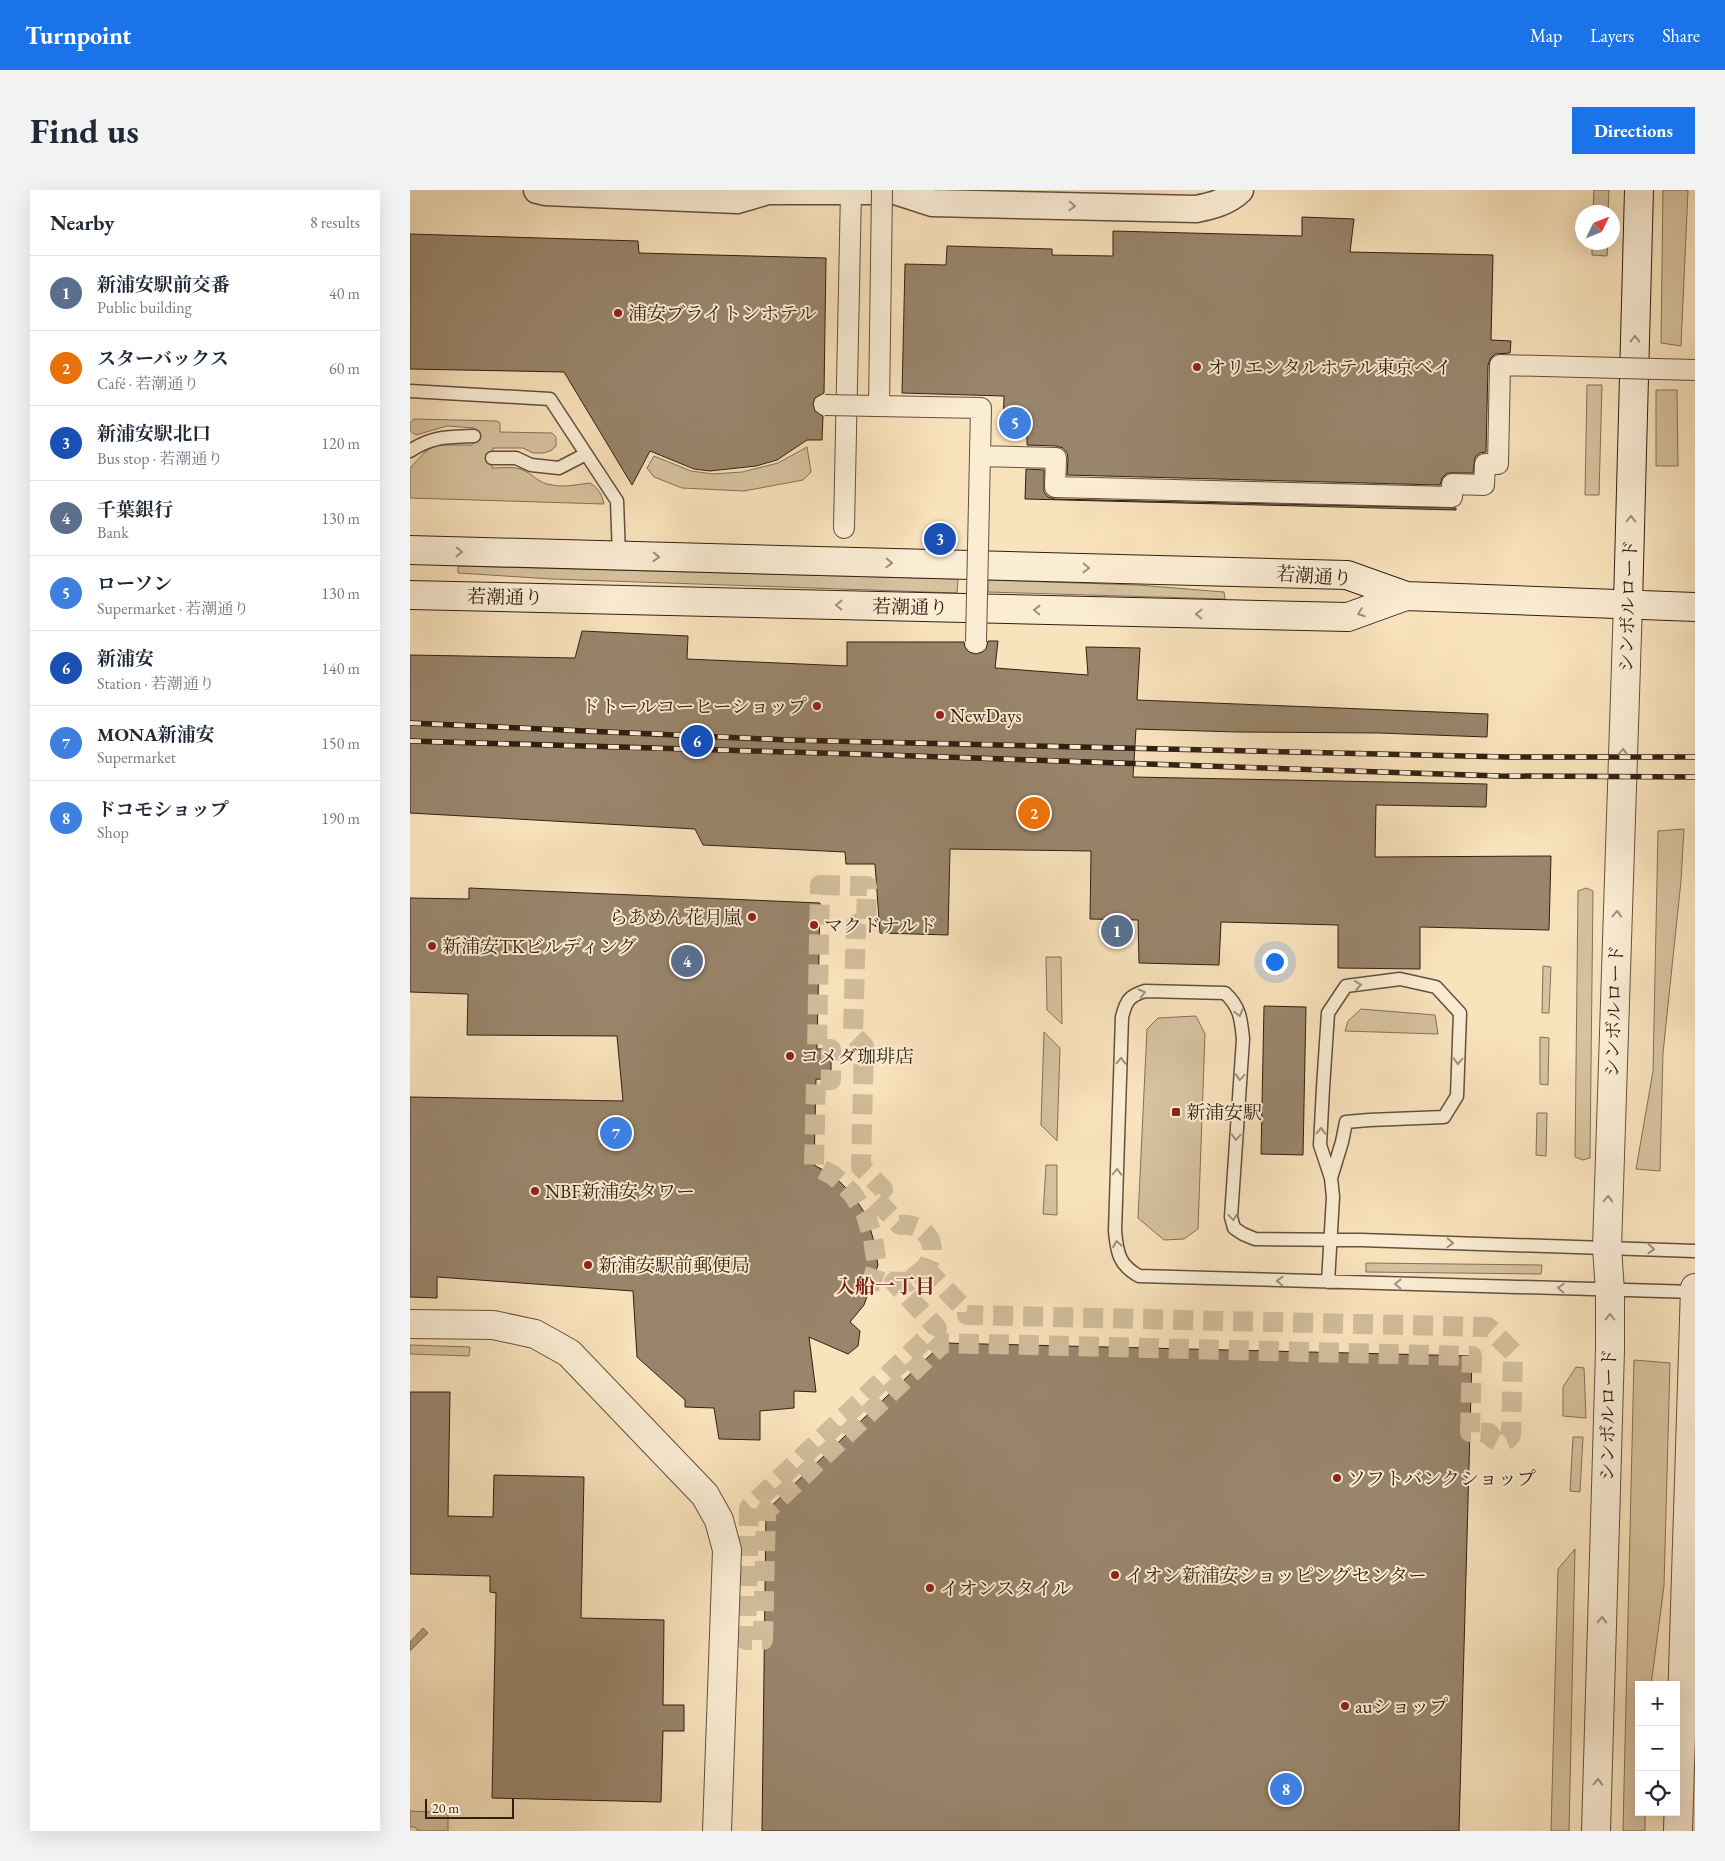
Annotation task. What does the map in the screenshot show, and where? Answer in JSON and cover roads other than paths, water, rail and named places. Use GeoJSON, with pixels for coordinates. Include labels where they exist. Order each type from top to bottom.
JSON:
{"type":"FeatureCollection","features":[{"type":"Feature","properties":{"kind":"main road","name":"シンボルロード"},"geometry":{"type":"LineString","coordinates":[[1596,1831],[1610,1350],[1610,1291],[1606,1248],[1628,603],[1639,190]]}},
{"type":"Feature","properties":{"kind":"main road","name":"若潮通り"},"geometry":{"type":"LineString","coordinates":[[410,550],[1347,575],[1406,596],[1695,606]]}},
{"type":"Feature","properties":{"kind":"main road","name":"若潮通り"},"geometry":{"type":"LineString","coordinates":[[410,594],[1348,618],[1406,596]]}},
{"type":"Feature","properties":{"kind":"main road"},"geometry":{"type":"LineString","coordinates":[[1678,1831],[1695,1288]]}},
{"type":"Feature","properties":{"kind":"main road"},"geometry":{"type":"LineString","coordinates":[[410,1324],[492,1325],[535,1334],[569,1353],[705,1495],[719,1520],[727,1550],[717,1831]]}},
{"type":"Feature","properties":{"kind":"street"},"geometry":{"type":"LineString","coordinates":[[537,190],[545,192],[737,200],[768,191],[895,191],[932,203],[1196,209],[1213,206],[1234,196],[1240,190]]}},
{"type":"Feature","properties":{"kind":"street"},"geometry":{"type":"LineString","coordinates":[[879,406],[882,190]]}},
{"type":"Feature","properties":{"kind":"street"},"geometry":{"type":"LineString","coordinates":[[844,528],[852,191]]}},
{"type":"Feature","properties":{"kind":"street"},"geometry":{"type":"LineString","coordinates":[[980,456],[1056,458],[1055,487],[1452,497],[1452,484],[1484,485],[1485,464],[1498,464],[1500,365],[1695,370]]}},
{"type":"Feature","properties":{"kind":"street"},"geometry":{"type":"LineString","coordinates":[[825,405],[981,408],[976,642]]}},
{"type":"Feature","properties":{"kind":"lane"},"geometry":{"type":"LineString","coordinates":[[410,390],[550,399],[616,501],[619,556]]}},
{"type":"Feature","properties":{"kind":"lane"},"geometry":{"type":"LineString","coordinates":[[410,451],[423,442],[440,437],[474,436]]}},
{"type":"Feature","properties":{"kind":"lane"},"geometry":{"type":"LineString","coordinates":[[492,458],[516,458],[531,464],[558,468],[586,454]]}},
{"type":"Feature","properties":{"kind":"lane"},"geometry":{"type":"LineString","coordinates":[[1328,1282],[1331,1239],[1331,1178],[1320,1145],[1328,1013],[1346,986],[1400,979],[1436,987],[1460,1013],[1457,1096],[1444,1117],[1346,1122],[1331,1178]]}},
{"type":"Feature","properties":{"kind":"lane"},"geometry":{"type":"LineString","coordinates":[[1695,1251],[1331,1239],[1255,1239],[1243,1234],[1234,1228],[1231,1217],[1243,1039],[1241,1020],[1236,1003],[1225,993],[1145,991],[1134,994],[1125,1005],[1122,1017],[1115,1231],[1117,1250],[1127,1269],[1140,1276],[1695,1292]]}},
{"type":"Feature","properties":{"kind":"tunnel"},"geometry":{"type":"LineString","coordinates":[[820,885],[867,886],[866,924],[856,924],[853,1035],[864,1046],[861,1167],[883,1189],[874,1198],[900,1225],[914,1226],[920,1229],[926,1234],[932,1245],[928,1264],[908,1282],[872,1281],[877,1265],[873,1239],[866,1215],[852,1193],[834,1176],[814,1165],[816,1079],[831,1080],[831,1049],[817,1049],[820,885]]}},
{"type":"Feature","properties":{"kind":"tunnel"},"geometry":{"type":"LineString","coordinates":[[925,1268],[967,1312],[967,1315],[1488,1327],[1513,1352],[1511,1435],[1508,1439],[1500,1442],[1492,1438],[1489,1433],[1470,1432],[1472,1356],[943,1343],[766,1511],[763,1640],[746,1640],[749,1508],[937,1328],[894,1282],[908,1282],[925,1268]]}},
{"type":"Feature","properties":{"kind":"railway"},"geometry":{"type":"LineString","coordinates":[[410,723],[788,740],[1508,757],[1695,757]]}},
{"type":"Feature","properties":{"kind":"railway"},"geometry":{"type":"LineString","coordinates":[[410,741],[1500,776],[1695,777]]}},
{"type":"Feature","properties":{"kind":"place","name":"浦安ブライトンホテル"},"geometry":{"type":"Point","coordinates":[618,313]}},
{"type":"Feature","properties":{"kind":"place","name":"オリエンタルホテル東京ベイ"},"geometry":{"type":"Point","coordinates":[1197,367]}},
{"type":"Feature","properties":{"kind":"place","name":"ローソン"},"geometry":{"type":"Point","coordinates":[1015,423]}},
{"type":"Feature","properties":{"kind":"place","name":"新浦安駅北口"},"geometry":{"type":"Point","coordinates":[940,539]}},
{"type":"Feature","properties":{"kind":"place","name":"ドトールコーヒーショップ"},"geometry":{"type":"Point","coordinates":[817,706]}},
{"type":"Feature","properties":{"kind":"place","name":"NewDays"},"geometry":{"type":"Point","coordinates":[940,715]}},
{"type":"Feature","properties":{"kind":"place","name":"新浦安"},"geometry":{"type":"Point","coordinates":[697,741]}},
{"type":"Feature","properties":{"kind":"place","name":"スターバックス"},"geometry":{"type":"Point","coordinates":[1034,813]}},
{"type":"Feature","properties":{"kind":"place","name":"らあめん花月嵐"},"geometry":{"type":"Point","coordinates":[752,917]}},
{"type":"Feature","properties":{"kind":"place","name":"マクドナルド"},"geometry":{"type":"Point","coordinates":[814,925]}},
{"type":"Feature","properties":{"kind":"place","name":"新浦安駅前交番"},"geometry":{"type":"Point","coordinates":[1117,931]}},
{"type":"Feature","properties":{"kind":"place","name":"新浦安TKビルディング"},"geometry":{"type":"Point","coordinates":[432,946]}},
{"type":"Feature","properties":{"kind":"place","name":"千葉銀行"},"geometry":{"type":"Point","coordinates":[687,961]}},
{"type":"Feature","properties":{"kind":"place","name":"コメダ珈琲店"},"geometry":{"type":"Point","coordinates":[790,1056]}},
{"type":"Feature","properties":{"kind":"place","name":"新浦安駅"},"geometry":{"type":"Point","coordinates":[1176,1112]}},
{"type":"Feature","properties":{"kind":"place","name":"MONA新浦安"},"geometry":{"type":"Point","coordinates":[616,1133]}},
{"type":"Feature","properties":{"kind":"place","name":"NBF新浦安タワー"},"geometry":{"type":"Point","coordinates":[535,1191]}},
{"type":"Feature","properties":{"kind":"place","name":"新浦安駅前郵便局"},"geometry":{"type":"Point","coordinates":[588,1265]}},
{"type":"Feature","properties":{"kind":"place","name":"ソフトバンクショップ"},"geometry":{"type":"Point","coordinates":[1337,1478]}},
{"type":"Feature","properties":{"kind":"place","name":"イオン新浦安ショッピングセンター"},"geometry":{"type":"Point","coordinates":[1115,1575]}},
{"type":"Feature","properties":{"kind":"place","name":"イオンスタイル"},"geometry":{"type":"Point","coordinates":[930,1588]}},
{"type":"Feature","properties":{"kind":"place","name":"auショップ"},"geometry":{"type":"Point","coordinates":[1345,1706]}},
{"type":"Feature","properties":{"kind":"place","name":"ドコモショップ"},"geometry":{"type":"Point","coordinates":[1286,1789]}},
{"type":"Feature","properties":{"kind":"district","name":"入船一丁目"},"geometry":{"type":"Point","coordinates":[885,1286]}}]}
